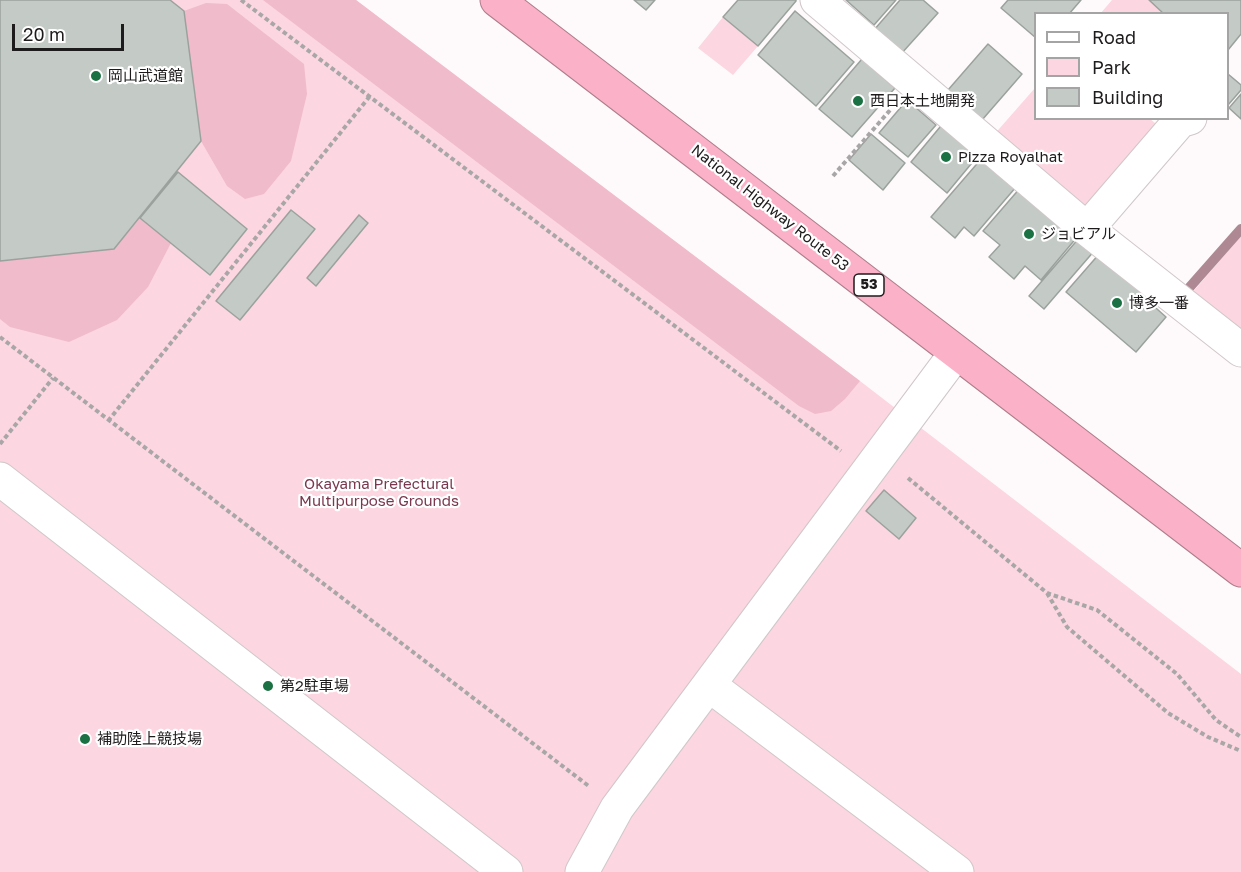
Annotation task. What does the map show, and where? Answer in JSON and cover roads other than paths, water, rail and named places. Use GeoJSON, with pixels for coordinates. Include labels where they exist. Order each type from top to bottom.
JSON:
{"type":"FeatureCollection","features":[{"type":"Feature","properties":{"kind":"highway","name":"National Highway Route 53"},"geometry":{"type":"LineString","coordinates":[[498,0],[1241,570]]}},
{"type":"Feature","properties":{"kind":"street"},"geometry":{"type":"LineString","coordinates":[[817,0],[1087,229],[1241,350]]}},
{"type":"Feature","properties":{"kind":"street"},"geometry":{"type":"LineString","coordinates":[[1087,229],[1180,121],[1183,120]]}},
{"type":"Feature","properties":{"kind":"street"},"geometry":{"type":"LineString","coordinates":[[582,872],[617,808],[956,353]]}},
{"type":"Feature","properties":{"kind":"street"},"geometry":{"type":"LineString","coordinates":[[0,479],[506,872]]}},
{"type":"Feature","properties":{"kind":"street"},"geometry":{"type":"LineString","coordinates":[[709,684],[957,872]]}},
{"type":"Feature","properties":{"kind":"waterway"},"geometry":{"type":"LineString","coordinates":[[1181,297],[1241,229]]}},
{"type":"Feature","properties":{"kind":"place","name":"岡山武道館"},"geometry":{"type":"Point","coordinates":[96,76]}},
{"type":"Feature","properties":{"kind":"place","name":"西日本土地開発"},"geometry":{"type":"Point","coordinates":[858,101]}},
{"type":"Feature","properties":{"kind":"place","name":"Pizza Royalhat"},"geometry":{"type":"Point","coordinates":[946,157]}},
{"type":"Feature","properties":{"kind":"place","name":"ジョビアル"},"geometry":{"type":"Point","coordinates":[1029,234]}},
{"type":"Feature","properties":{"kind":"place","name":"博多一番"},"geometry":{"type":"Point","coordinates":[1117,303]}},
{"type":"Feature","properties":{"kind":"place","name":"第2駐車場"},"geometry":{"type":"Point","coordinates":[268,686]}},
{"type":"Feature","properties":{"kind":"place","name":"補助陸上競技場"},"geometry":{"type":"Point","coordinates":[85,739]}},
{"type":"Feature","properties":{"kind":"park label","name":"Okayama Prefectural Multipurpose Grounds"},"geometry":{"type":"Point","coordinates":[379,492]}}]}
